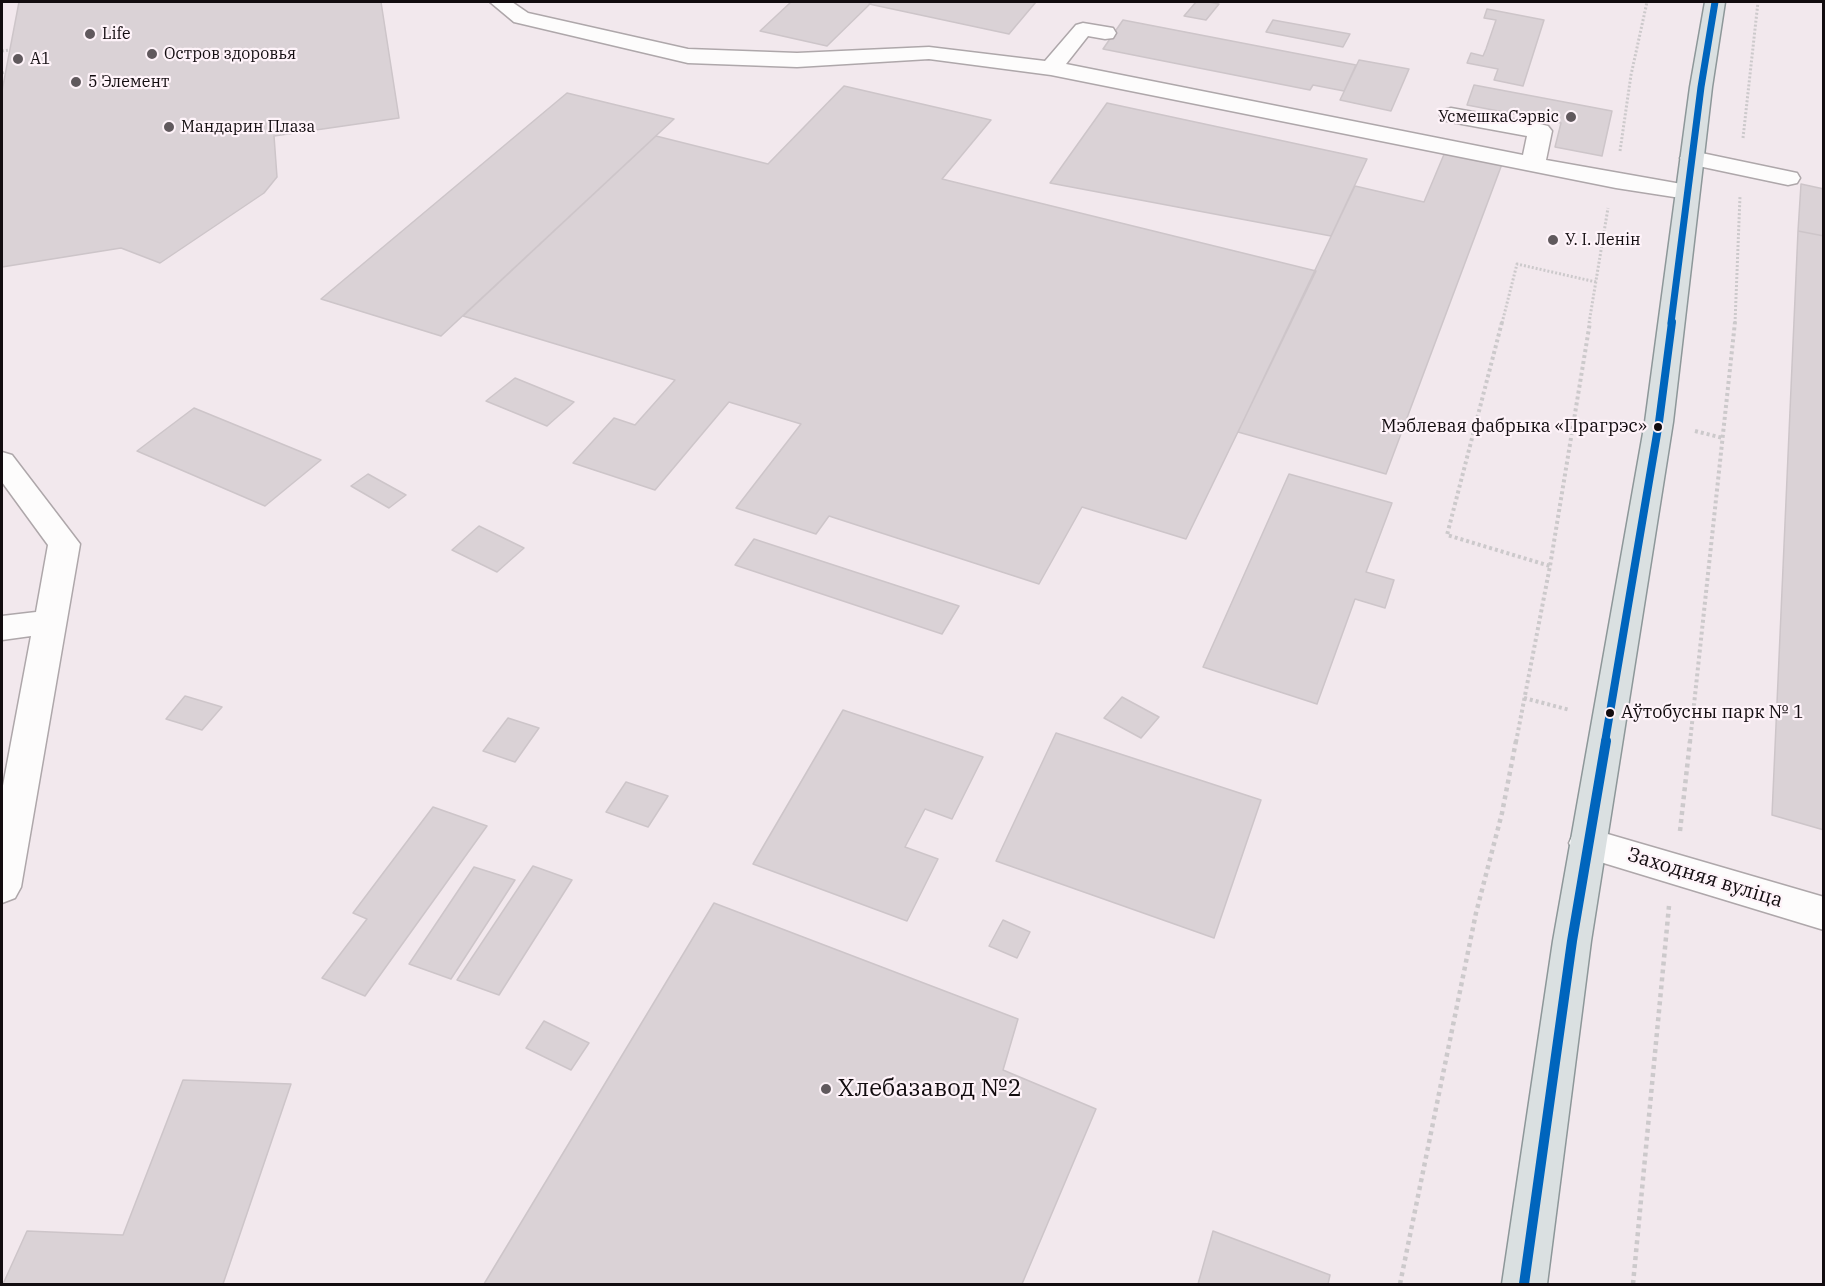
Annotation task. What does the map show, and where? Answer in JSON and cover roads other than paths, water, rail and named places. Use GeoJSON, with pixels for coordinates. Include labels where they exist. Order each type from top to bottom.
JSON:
{"type":"FeatureCollection","features":[{"type":"Feature","properties":{"kind":"main road"},"geometry":{"type":"LineString","coordinates":[[1524,1284],[1587,843],[1659,422],[1692,158],[1715,2]]}},
{"type":"Feature","properties":{"kind":"street"},"geometry":{"type":"LineString","coordinates":[[500,2],[521,18],[688,56],[742,60],[797,60],[929,53],[1051,68],[1616,181],[1688,192]]}},
{"type":"Feature","properties":{"kind":"street"},"geometry":{"type":"LineString","coordinates":[[1051,68],[1083,28],[1105,33]]}},
{"type":"Feature","properties":{"kind":"street"},"geometry":{"type":"LineString","coordinates":[[1451,115],[1540,131],[1533,164]]}},
{"type":"Feature","properties":{"kind":"street"},"geometry":{"type":"LineString","coordinates":[[1692,158],[1788,178]]}},
{"type":"Feature","properties":{"kind":"street"},"geometry":{"type":"LineString","coordinates":[[2,462],[64,544],[2,887]]}},
{"type":"Feature","properties":{"kind":"street"},"geometry":{"type":"LineString","coordinates":[[2,628],[50,622]]}},
{"type":"Feature","properties":{"kind":"street","name":"Заходняя вуліца"},"geometry":{"type":"LineString","coordinates":[[1587,843],[1824,914]]}},
{"type":"Feature","properties":{"kind":"place","name":"Life"},"geometry":{"type":"Point","coordinates":[90,34]}},
{"type":"Feature","properties":{"kind":"place","name":"Остров здоровья"},"geometry":{"type":"Point","coordinates":[152,54]}},
{"type":"Feature","properties":{"kind":"place","name":"A1"},"geometry":{"type":"Point","coordinates":[18,59]}},
{"type":"Feature","properties":{"kind":"place","name":"5 Элемент"},"geometry":{"type":"Point","coordinates":[76,82]}},
{"type":"Feature","properties":{"kind":"place","name":"УсмешкаСэрвіс"},"geometry":{"type":"Point","coordinates":[1571,117]}},
{"type":"Feature","properties":{"kind":"place","name":"Мандарин Плаза"},"geometry":{"type":"Point","coordinates":[169,127]}},
{"type":"Feature","properties":{"kind":"place","name":"У. І. Ленін"},"geometry":{"type":"Point","coordinates":[1553,240]}},
{"type":"Feature","properties":{"kind":"place","name":"Мэблевая фабрыка «Прагрэс»"},"geometry":{"type":"Point","coordinates":[1658,427]}},
{"type":"Feature","properties":{"kind":"place","name":"Аўтобусны парк № 1"},"geometry":{"type":"Point","coordinates":[1610,713]}},
{"type":"Feature","properties":{"kind":"place","name":"Хлебазавод №2"},"geometry":{"type":"Point","coordinates":[826,1089]}}]}
